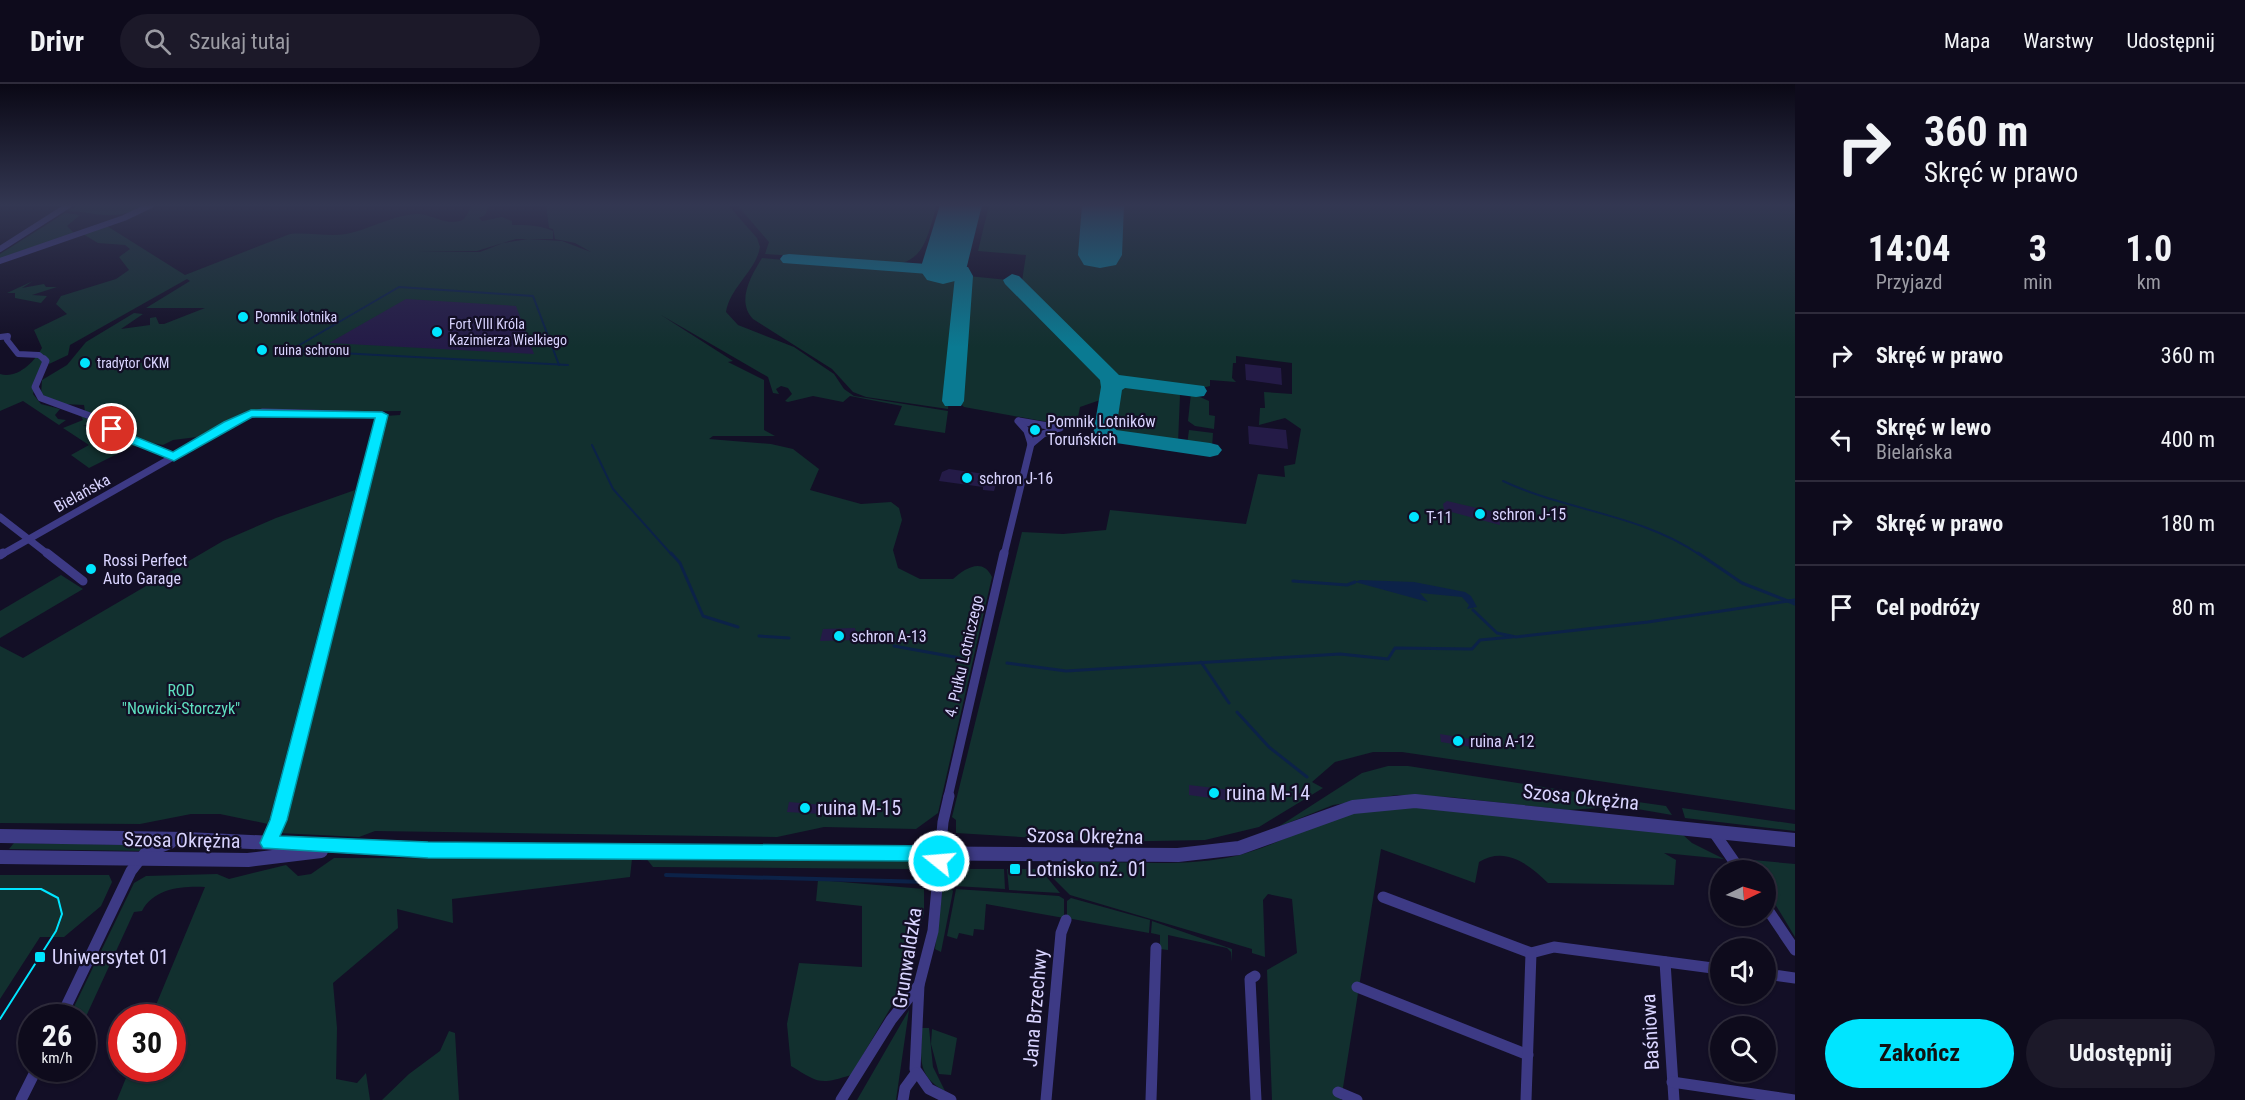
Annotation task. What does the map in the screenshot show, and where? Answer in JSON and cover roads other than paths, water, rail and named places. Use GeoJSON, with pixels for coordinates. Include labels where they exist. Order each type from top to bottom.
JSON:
{"type":"FeatureCollection","features":[{"type":"Feature","properties":{"kind":"street"},"geometry":{"type":"LineString","coordinates":[[0,261],[25,252]]}},
{"type":"Feature","properties":{"kind":"street"},"geometry":{"type":"LineString","coordinates":[[0,337],[8,336],[7,340],[18,354],[39,356],[46,361],[36,387],[41,398],[90,416],[117,434],[174,457]]}},
{"type":"Feature","properties":{"kind":"street","name":"Bielańska"},"geometry":{"type":"LineString","coordinates":[[0,555],[228,424],[251,414],[382,415],[279,820],[269,843]]}},
{"type":"Feature","properties":{"kind":"street"},"geometry":{"type":"LineString","coordinates":[[1018,421],[1060,428],[1043,434],[1032,444],[1027,431],[1018,421]]}},
{"type":"Feature","properties":{"kind":"street","name":"4. Pułku Lotniczego"},"geometry":{"type":"LineString","coordinates":[[939,854],[943,822],[970,693],[1032,444]]}},
{"type":"Feature","properties":{"kind":"street"},"geometry":{"type":"LineString","coordinates":[[0,517],[83,581]]}},
{"type":"Feature","properties":{"kind":"street","name":"Szosa Okrężna"},"geometry":{"type":"LineString","coordinates":[[0,836],[186,839],[363,848],[1164,856],[1208,854],[1263,841],[1338,811],[1405,801],[1476,805],[1795,840]]}},
{"type":"Feature","properties":{"kind":"street"},"geometry":{"type":"LineString","coordinates":[[1712,830],[1733,860]]}},
{"type":"Feature","properties":{"kind":"street"},"geometry":{"type":"LineString","coordinates":[[67,1004],[139,858],[155,848],[186,839]]}},
{"type":"Feature","properties":{"kind":"street","name":"Szosa Okrężna"},"geometry":{"type":"LineString","coordinates":[[0,857],[259,860],[363,848]]}},
{"type":"Feature","properties":{"kind":"street","name":"Grunwaldzka"},"geometry":{"type":"LineString","coordinates":[[903,1100],[905,1088],[916,1073],[914,1059],[919,985],[933,931],[939,854]]}},
{"type":"Feature","properties":{"kind":"street"},"geometry":{"type":"LineString","coordinates":[[1383,897],[1531,953],[1554,947],[1710,968]]}},
{"type":"Feature","properties":{"kind":"street","name":"Jana Brzechwy"},"geometry":{"type":"LineString","coordinates":[[1046,1100],[1061,933],[1066,920]]}},
{"type":"Feature","properties":{"kind":"street"},"geometry":{"type":"LineString","coordinates":[[1776,922],[1795,950]]}},
{"type":"Feature","properties":{"kind":"street"},"geometry":{"type":"LineString","coordinates":[[1151,1100],[1156,948]]}},
{"type":"Feature","properties":{"kind":"street"},"geometry":{"type":"LineString","coordinates":[[1526,1100],[1531,953]]}},
{"type":"Feature","properties":{"kind":"street","name":"Baśniowa"},"geometry":{"type":"LineString","coordinates":[[1665,962],[1674,1100]]}},
{"type":"Feature","properties":{"kind":"street"},"geometry":{"type":"LineString","coordinates":[[1255,976],[1250,979],[1256,1100]]}},
{"type":"Feature","properties":{"kind":"street"},"geometry":{"type":"LineString","coordinates":[[1776,976],[1795,978]]}},
{"type":"Feature","properties":{"kind":"street"},"geometry":{"type":"LineString","coordinates":[[841,1100],[891,1020],[919,985]]}},
{"type":"Feature","properties":{"kind":"street"},"geometry":{"type":"LineString","coordinates":[[1357,987],[1528,1055]]}},
{"type":"Feature","properties":{"kind":"street"},"geometry":{"type":"LineString","coordinates":[[916,1073],[931,1092],[951,1100]]}},
{"type":"Feature","properties":{"kind":"street"},"geometry":{"type":"LineString","coordinates":[[21,1100],[30,1082]]}},
{"type":"Feature","properties":{"kind":"street"},"geometry":{"type":"LineString","coordinates":[[1672,1082],[1794,1100]]}},
{"type":"Feature","properties":{"kind":"street"},"geometry":{"type":"LineString","coordinates":[[1338,1092],[1357,1100]]}},
{"type":"Feature","properties":{"kind":"water"},"geometry":{"type":"Polygon","coordinates":[[[1360,580],[1414,582],[1465,592],[1471,596],[1477,607],[1467,609],[1469,605],[1462,597],[1420,593],[1428,602],[1355,582],[1360,580]]]}},
{"type":"Feature","properties":{"kind":"waterway"},"geometry":{"type":"LineString","coordinates":[[291,350],[399,287],[533,296],[559,365]]}},
{"type":"Feature","properties":{"kind":"waterway"},"geometry":{"type":"LineString","coordinates":[[283,350],[559,365]]}},
{"type":"Feature","properties":{"kind":"waterway"},"geometry":{"type":"LineString","coordinates":[[559,365],[568,365]]}},
{"type":"Feature","properties":{"kind":"waterway"},"geometry":{"type":"LineString","coordinates":[[592,445],[613,489],[672,555]]}},
{"type":"Feature","properties":{"kind":"waterway"},"geometry":{"type":"LineString","coordinates":[[1503,481],[1527,491],[1653,530],[1700,555]]}},
{"type":"Feature","properties":{"kind":"waterway"},"geometry":{"type":"LineString","coordinates":[[671,553],[680,563],[703,616],[738,627]]}},
{"type":"Feature","properties":{"kind":"waterway"},"geometry":{"type":"LineString","coordinates":[[1698,553],[1742,583],[1788,601]]}},
{"type":"Feature","properties":{"kind":"waterway"},"geometry":{"type":"LineString","coordinates":[[1293,581],[1347,585],[1355,582]]}},
{"type":"Feature","properties":{"kind":"waterway"},"geometry":{"type":"LineString","coordinates":[[1788,601],[1795,600]]}},
{"type":"Feature","properties":{"kind":"waterway"},"geometry":{"type":"LineString","coordinates":[[1473,610],[1497,633],[1516,637],[1648,622],[1788,601]]}},
{"type":"Feature","properties":{"kind":"waterway"},"geometry":{"type":"LineString","coordinates":[[1788,601],[1795,604]]}},
{"type":"Feature","properties":{"kind":"waterway"},"geometry":{"type":"LineString","coordinates":[[759,636],[789,638]]}},
{"type":"Feature","properties":{"kind":"waterway"},"geometry":{"type":"LineString","coordinates":[[1201,663],[1340,654],[1388,659],[1395,648],[1472,649],[1480,640],[1512,637]]}},
{"type":"Feature","properties":{"kind":"waterway"},"geometry":{"type":"LineString","coordinates":[[894,646],[960,658]]}},
{"type":"Feature","properties":{"kind":"waterway"},"geometry":{"type":"LineString","coordinates":[[1007,663],[1066,671],[1201,663]]}},
{"type":"Feature","properties":{"kind":"waterway"},"geometry":{"type":"LineString","coordinates":[[1201,663],[1229,703]]}},
{"type":"Feature","properties":{"kind":"waterway"},"geometry":{"type":"LineString","coordinates":[[1237,712],[1269,747],[1307,777]]}},
{"type":"Feature","properties":{"kind":"waterway"},"geometry":{"type":"LineString","coordinates":[[666,875],[927,882]]}},
{"type":"Feature","properties":{"kind":"tram line"},"geometry":{"type":"LineString","coordinates":[[0,889],[41,889],[58,898],[62,914],[56,931],[0,1019]]}},
{"type":"Feature","properties":{"kind":"place","name":"Pomnik lotnika"},"geometry":{"type":"Point","coordinates":[243,317]}},
{"type":"Feature","properties":{"kind":"place","name":"Fort VIII Króla Kazimierza Wielkiego"},"geometry":{"type":"Point","coordinates":[437,332]}},
{"type":"Feature","properties":{"kind":"place","name":"ruina schronu"},"geometry":{"type":"Point","coordinates":[262,350]}},
{"type":"Feature","properties":{"kind":"place","name":"tradytor CKM"},"geometry":{"type":"Point","coordinates":[85,363]}},
{"type":"Feature","properties":{"kind":"place","name":"Pomnik Lotników Toruńskich"},"geometry":{"type":"Point","coordinates":[1035,430]}},
{"type":"Feature","properties":{"kind":"place","name":"schron J-16"},"geometry":{"type":"Point","coordinates":[967,478]}},
{"type":"Feature","properties":{"kind":"place","name":"schron J-15"},"geometry":{"type":"Point","coordinates":[1480,514]}},
{"type":"Feature","properties":{"kind":"place","name":"T-11"},"geometry":{"type":"Point","coordinates":[1414,517]}},
{"type":"Feature","properties":{"kind":"place","name":"Rossi Perfect Auto Garage"},"geometry":{"type":"Point","coordinates":[91,569]}},
{"type":"Feature","properties":{"kind":"place","name":"schron A-13"},"geometry":{"type":"Point","coordinates":[839,636]}},
{"type":"Feature","properties":{"kind":"place","name":"ruina A-12"},"geometry":{"type":"Point","coordinates":[1458,741]}},
{"type":"Feature","properties":{"kind":"place","name":"ruina M-14"},"geometry":{"type":"Point","coordinates":[1214,793]}},
{"type":"Feature","properties":{"kind":"place","name":"ruina M-15"},"geometry":{"type":"Point","coordinates":[805,808]}},
{"type":"Feature","properties":{"kind":"place","name":"Lotnisko nż. 01"},"geometry":{"type":"Point","coordinates":[1015,869]}},
{"type":"Feature","properties":{"kind":"place","name":"Uniwersytet 01"},"geometry":{"type":"Point","coordinates":[40,957]}},
{"type":"Feature","properties":{"kind":"park label","name":"ROD \"Nowicki-Storczyk\""},"geometry":{"type":"Point","coordinates":[181,699]}}]}
